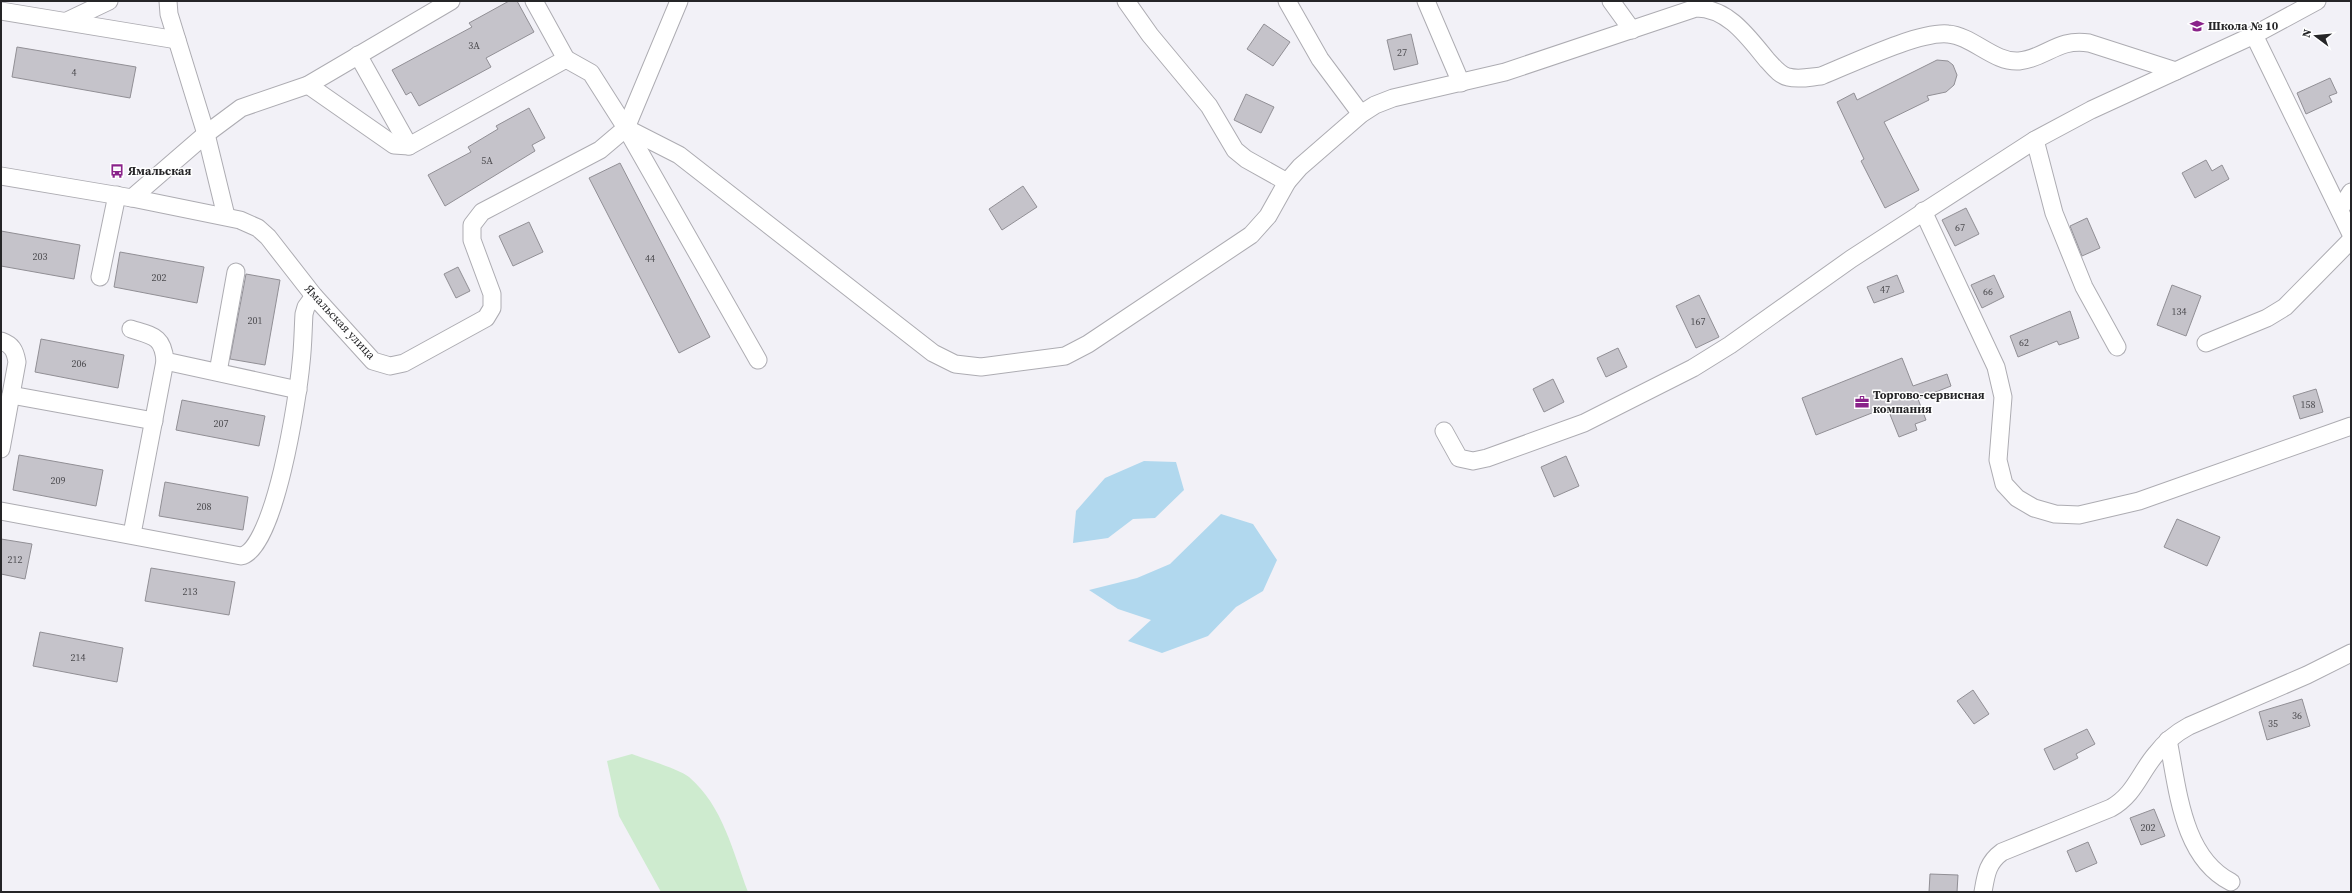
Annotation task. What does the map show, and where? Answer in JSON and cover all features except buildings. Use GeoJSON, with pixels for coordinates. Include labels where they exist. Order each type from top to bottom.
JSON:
{"type":"FeatureCollection","features":[{"type":"Feature","properties":{"kind":"street"},"geometry":{"type":"LineString","coordinates":[[67,21],[109,1]]}},
{"type":"Feature","properties":{"kind":"street"},"geometry":{"type":"LineString","coordinates":[[168,1],[169,14],[206,134],[226,216]]}},
{"type":"Feature","properties":{"kind":"street"},"geometry":{"type":"LineString","coordinates":[[100,277],[124,197],[241,108],[308,84],[451,1]]}},
{"type":"Feature","properties":{"kind":"street"},"geometry":{"type":"LineString","coordinates":[[534,1],[566,59],[591,74],[626,128],[758,360]]}},
{"type":"Feature","properties":{"kind":"street"},"geometry":{"type":"LineString","coordinates":[[626,128],[679,1]]}},
{"type":"Feature","properties":{"kind":"street"},"geometry":{"type":"LineString","coordinates":[[1126,1],[1150,35],[1209,106],[1235,150],[1246,159],[1287,182]]}},
{"type":"Feature","properties":{"kind":"street"},"geometry":{"type":"LineString","coordinates":[[1287,1],[1320,59],[1361,114]]}},
{"type":"Feature","properties":{"kind":"street"},"geometry":{"type":"LineString","coordinates":[[1426,1],[1461,83]]}},
{"type":"Feature","properties":{"kind":"street"},"geometry":{"type":"LineString","coordinates":[[1611,1],[1632,30]]}},
{"type":"Feature","properties":{"kind":"street"},"geometry":{"type":"LineString","coordinates":[[1444,431],[1459,458],[1473,461],[1487,458],[1584,423],[1693,368],[1730,345],[1796,297],[1923,211],[2035,140],[2091,110],[2254,35],[2317,1]]}},
{"type":"Feature","properties":{"kind":"street"},"geometry":{"type":"LineString","coordinates":[[626,128],[678,155],[933,353],[956,364],[981,367],[1065,356],[1088,344],[1250,235],[1268,216],[1287,182],[1300,167],[1361,114],[1375,105],[1393,98],[1505,72],[1696,8],[1707,8],[1718,12],[1732,22],[1747,35],[1776,70],[1787,77],[1803,78],[1821,76],[1926,35],[1949,34],[2002,58],[2017,61],[2030,59],[2063,43],[2077,41],[2089,43],[2176,71]]}},
{"type":"Feature","properties":{"kind":"street"},"geometry":{"type":"LineString","coordinates":[[1,11],[177,40]]}},
{"type":"Feature","properties":{"kind":"street"},"geometry":{"type":"LineString","coordinates":[[2254,35],[2351,234]]}},
{"type":"Feature","properties":{"kind":"street"},"geometry":{"type":"LineString","coordinates":[[358,55],[409,146]]}},
{"type":"Feature","properties":{"kind":"street"},"geometry":{"type":"LineString","coordinates":[[308,84],[394,145],[409,146],[566,59]]}},
{"type":"Feature","properties":{"kind":"street","name":"Ямальская улица"},"geometry":{"type":"LineString","coordinates":[[1,176],[226,216],[258,228],[268,237],[314,296],[373,361],[390,366],[404,363],[476,325],[486,318],[492,308],[492,294],[472,240],[472,225],[482,212],[600,150],[626,128]]}},
{"type":"Feature","properties":{"kind":"street"},"geometry":{"type":"LineString","coordinates":[[2035,140],[2054,213],[2099,318],[2117,347]]}},
{"type":"Feature","properties":{"kind":"street"},"geometry":{"type":"LineString","coordinates":[[2340,210],[2351,192]]}},
{"type":"Feature","properties":{"kind":"street"},"geometry":{"type":"LineString","coordinates":[[1923,211],[1996,367],[2003,397],[1998,460],[2004,484],[2017,498],[2034,508],[2055,514],[2079,515],[2139,501],[2351,426]]}},
{"type":"Feature","properties":{"kind":"street"},"geometry":{"type":"LineString","coordinates":[[2206,343],[2267,318],[2285,306],[2351,240]]}},
{"type":"Feature","properties":{"kind":"street"},"geometry":{"type":"LineString","coordinates":[[218,372],[236,272]]}},
{"type":"Feature","properties":{"kind":"street"},"geometry":{"type":"LineString","coordinates":[[1,511],[132,534],[241,556],[248,555],[255,548],[275,502],[298,390],[304,314],[306,306],[314,296]]}},
{"type":"Feature","properties":{"kind":"street"},"geometry":{"type":"LineString","coordinates":[[131,329],[153,336],[160,341],[164,348],[165,361],[132,534]]}},
{"type":"Feature","properties":{"kind":"street"},"geometry":{"type":"LineString","coordinates":[[1,341],[10,345],[15,352],[17,362],[1,449]]}},
{"type":"Feature","properties":{"kind":"street"},"geometry":{"type":"LineString","coordinates":[[165,361],[298,390]]}},
{"type":"Feature","properties":{"kind":"street"},"geometry":{"type":"LineString","coordinates":[[11,395],[154,421]]}},
{"type":"Feature","properties":{"kind":"street"},"geometry":{"type":"LineString","coordinates":[[1983,892],[1987,869],[1992,859],[2002,852],[2111,808],[2122,801],[2130,793],[2155,755],[2168,740],[2189,726],[2307,675],[2351,653]]}},
{"type":"Feature","properties":{"kind":"street"},"geometry":{"type":"LineString","coordinates":[[2168,740],[2183,812],[2196,846],[2207,866],[2217,875],[2231,882]]}},
{"type":"Feature","properties":{"kind":"green space"},"geometry":{"type":"Polygon","coordinates":[[[632,754],[684,774],[701,789],[719,816],[726,830],[748,892],[661,892],[619,816],[607,761],[632,754]]]}},
{"type":"Feature","properties":{"kind":"water"},"geometry":{"type":"Polygon","coordinates":[[[1144,461],[1176,462],[1184,490],[1155,518],[1133,519],[1108,538],[1073,543],[1076,511],[1105,478],[1144,461]]]}},
{"type":"Feature","properties":{"kind":"water"},"geometry":{"type":"Polygon","coordinates":[[[1221,514],[1253,524],[1277,560],[1263,591],[1236,607],[1208,636],[1162,653],[1128,641],[1151,620],[1118,609],[1089,590],[1137,578],[1170,564],[1221,514]]]}},
{"type":"Feature","properties":{"kind":"place","name":"Школа № 10"},"geometry":{"type":"Point","coordinates":[2197,26]}},
{"type":"Feature","properties":{"kind":"place","name":"Ямальская"},"geometry":{"type":"Point","coordinates":[117,171]}},
{"type":"Feature","properties":{"kind":"place","name":"Торгово-сервисная компания"},"geometry":{"type":"Point","coordinates":[1862,402]}}]}
